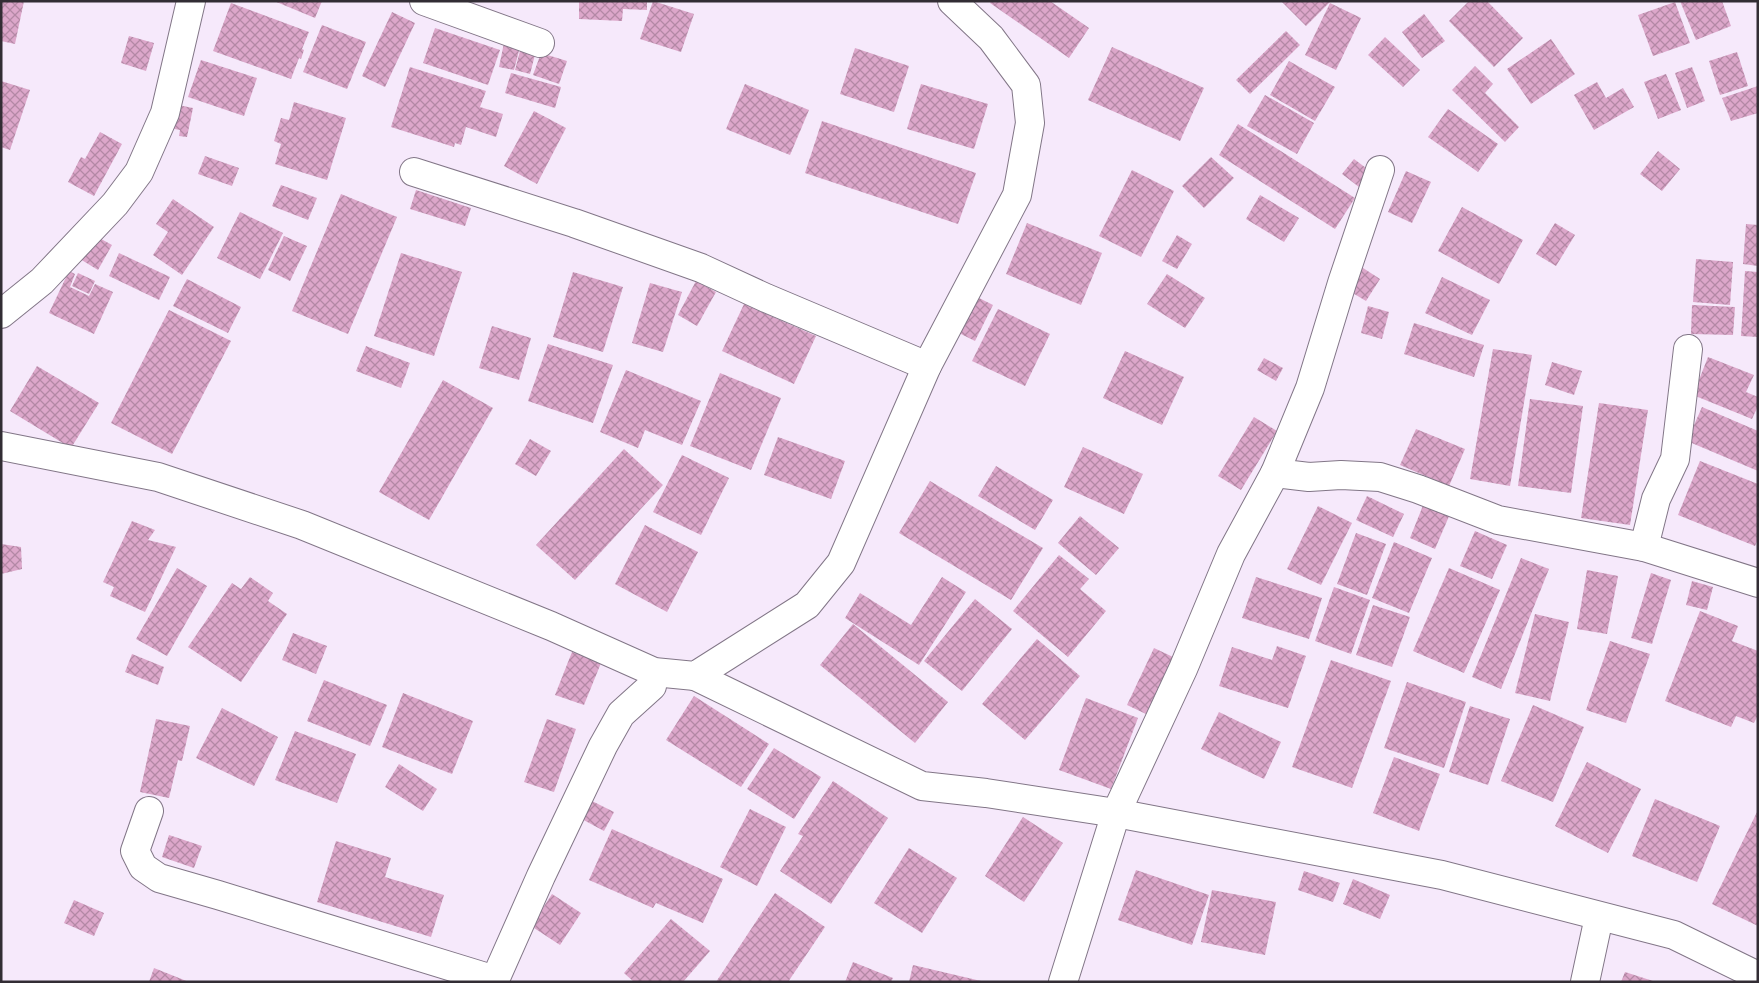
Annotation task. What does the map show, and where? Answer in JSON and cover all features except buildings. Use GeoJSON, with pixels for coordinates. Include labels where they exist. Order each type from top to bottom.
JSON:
{"type":"FeatureCollection","features":[{"type":"Feature","properties":{"kind":"street"},"geometry":{"type":"LineString","coordinates":[[1,314],[42,282],[115,204],[138,172],[165,113],[191,1]]}},
{"type":"Feature","properties":{"kind":"street"},"geometry":{"type":"LineString","coordinates":[[424,1],[540,44]]}},
{"type":"Feature","properties":{"kind":"street"},"geometry":{"type":"LineString","coordinates":[[695,676],[807,605],[841,563],[927,366],[1017,195],[1030,124],[1026,85],[991,38],[952,1]]}},
{"type":"Feature","properties":{"kind":"street"},"geometry":{"type":"LineString","coordinates":[[1063,982],[1116,813],[1183,669],[1231,554],[1275,473],[1310,388],[1342,283],[1380,170]]}},
{"type":"Feature","properties":{"kind":"street"},"geometry":{"type":"LineString","coordinates":[[414,172],[574,223],[701,268],[766,298],[927,366]]}},
{"type":"Feature","properties":{"kind":"street"},"geometry":{"type":"LineString","coordinates":[[1644,547],[1656,499],[1675,459],[1688,349]]}},
{"type":"Feature","properties":{"kind":"street"},"geometry":{"type":"LineString","coordinates":[[1,446],[158,477],[302,526],[551,626],[654,672],[695,676],[922,786],[986,793],[1116,813],[1442,875],[1674,936],[1758,976]]}},
{"type":"Feature","properties":{"kind":"street"},"geometry":{"type":"LineString","coordinates":[[1275,473],[1309,477],[1341,475],[1380,477],[1418,489],[1498,520],[1644,547],[1758,583]]}},
{"type":"Feature","properties":{"kind":"street"},"geometry":{"type":"LineString","coordinates":[[149,811],[135,851],[143,867],[159,878],[495,981],[541,876],[603,746],[621,714],[652,686],[654,672]]}},
{"type":"Feature","properties":{"kind":"street"},"geometry":{"type":"LineString","coordinates":[[1585,982],[1599,917]]}}]}
